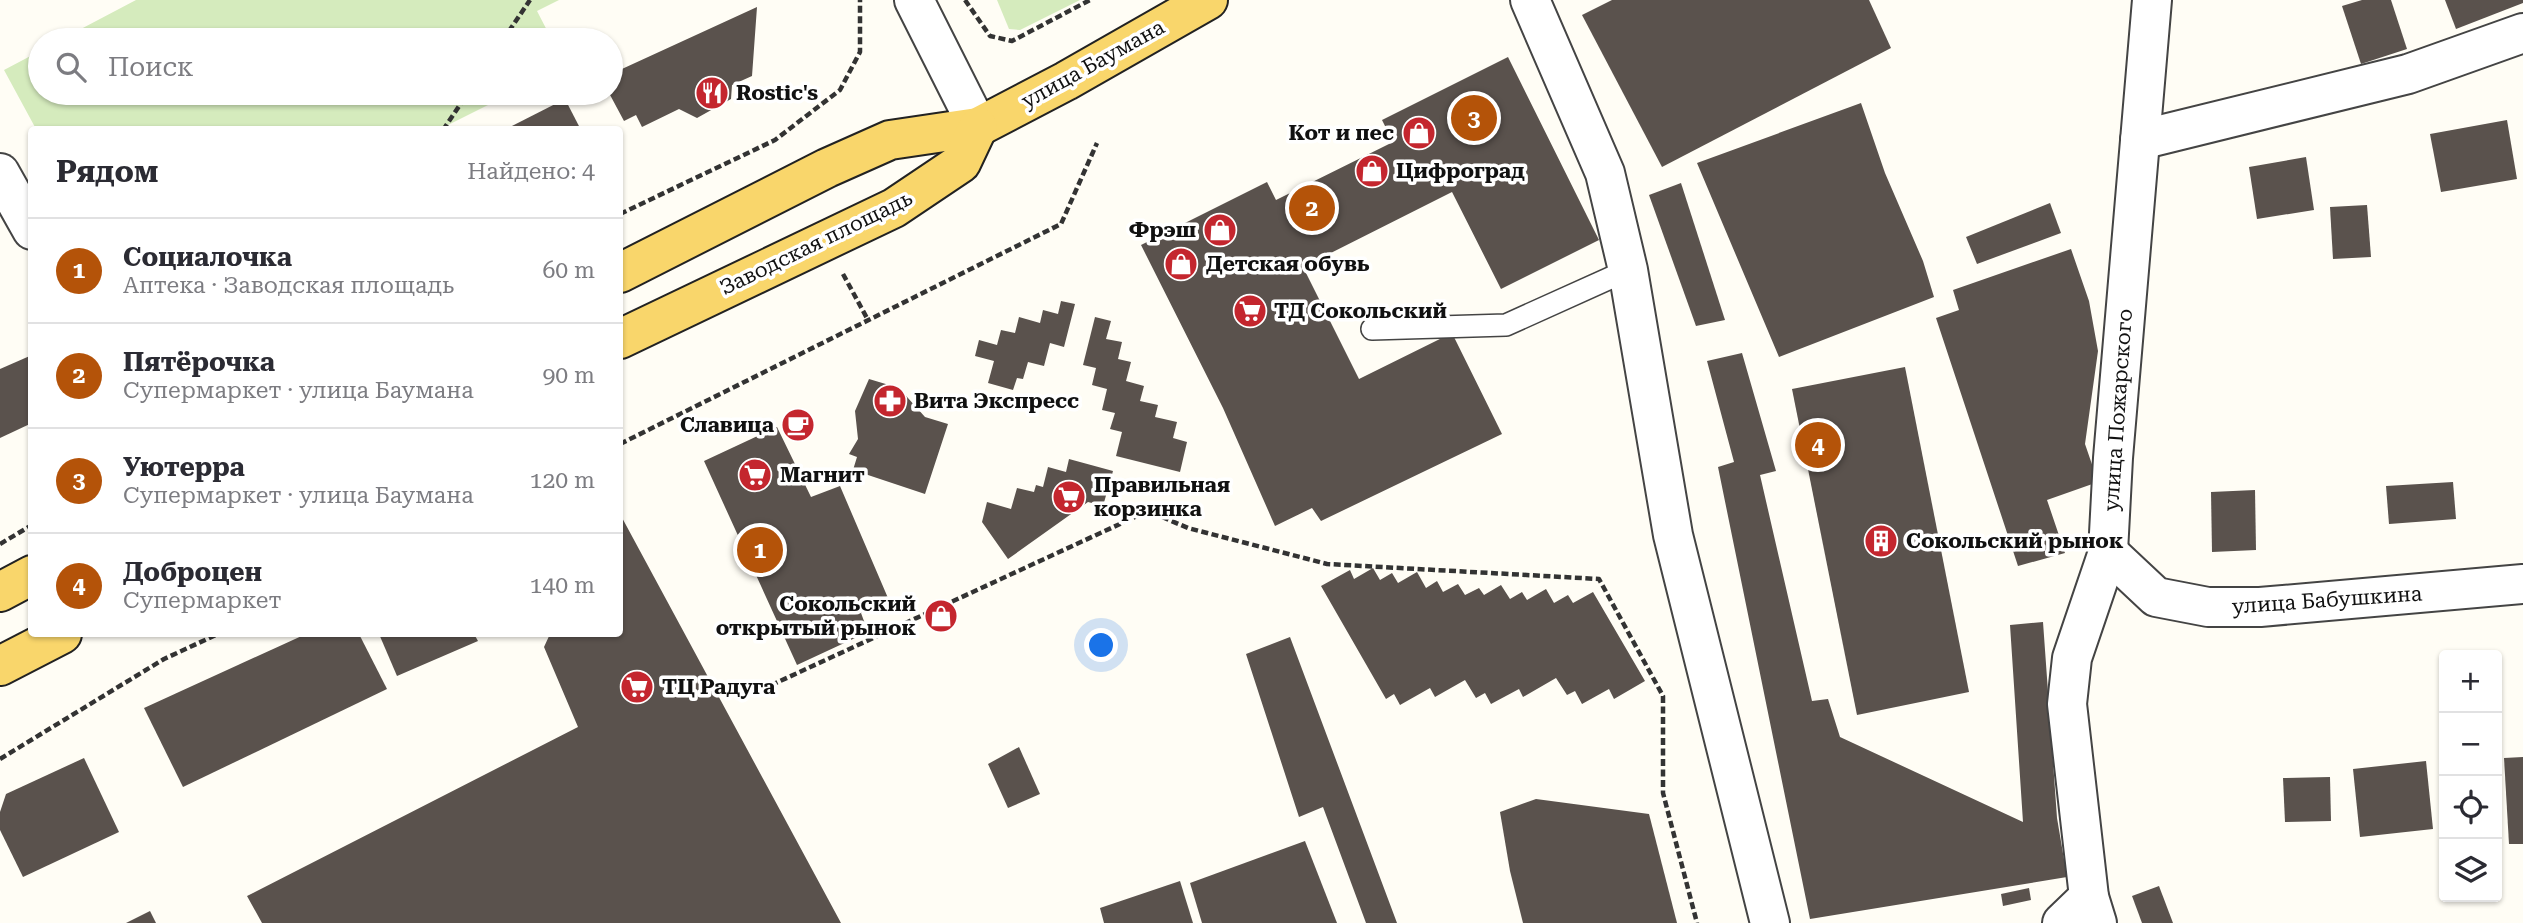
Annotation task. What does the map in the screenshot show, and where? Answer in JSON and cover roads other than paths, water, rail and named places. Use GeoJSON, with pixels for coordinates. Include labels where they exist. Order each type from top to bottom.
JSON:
{"type":"FeatureCollection","features":[{"type":"Feature","properties":{"kind":"main road","name":"улица Баумана"},"geometry":{"type":"LineString","coordinates":[[978,127],[1066,81],[1208,0]]}},
{"type":"Feature","properties":{"kind":"main road"},"geometry":{"type":"LineString","coordinates":[[623,271],[827,168],[890,140],[978,127]]}},
{"type":"Feature","properties":{"kind":"main road","name":"Заводская площадь"},"geometry":{"type":"LineString","coordinates":[[623,338],[894,208],[961,163],[978,127]]}},
{"type":"Feature","properties":{"kind":"main road"},"geometry":{"type":"LineString","coordinates":[[0,666],[56,637]]}},
{"type":"Feature","properties":{"kind":"street"},"geometry":{"type":"LineString","coordinates":[[914,0],[978,127]]}},
{"type":"Feature","properties":{"kind":"street"},"geometry":{"type":"LineString","coordinates":[[1530,0],[1605,173],[1628,270],[1673,535],[1770,923]]}},
{"type":"Feature","properties":{"kind":"street","name":"улица Пожарского"},"geometry":{"type":"LineString","coordinates":[[2083,914],[2067,704],[2071,658],[2108,552],[2113,458],[2152,0]]}},
{"type":"Feature","properties":{"kind":"street"},"geometry":{"type":"LineString","coordinates":[[2140,140],[2408,74],[2523,33]]}},
{"type":"Feature","properties":{"kind":"street"},"geometry":{"type":"LineString","coordinates":[[0,173],[28,223]]}},
{"type":"Feature","properties":{"kind":"street","name":"улица Бабушкина"},"geometry":{"type":"LineString","coordinates":[[2108,552],[2156,597],[2208,607],[2260,607],[2523,584]]}},
{"type":"Feature","properties":{"kind":"lane"},"geometry":{"type":"LineString","coordinates":[[1372,329],[1506,325],[1628,270]]}},
{"type":"Feature","properties":{"kind":"place","name":"Rostic's"},"geometry":{"type":"Point","coordinates":[712,93]}},
{"type":"Feature","properties":{"kind":"place","name":"Уютерра"},"geometry":{"type":"Point","coordinates":[1474,118]}},
{"type":"Feature","properties":{"kind":"place","name":"Кот и пес"},"geometry":{"type":"Point","coordinates":[1419,133]}},
{"type":"Feature","properties":{"kind":"place","name":"Цифроград"},"geometry":{"type":"Point","coordinates":[1372,171]}},
{"type":"Feature","properties":{"kind":"place","name":"Пятёрочка"},"geometry":{"type":"Point","coordinates":[1312,208]}},
{"type":"Feature","properties":{"kind":"place","name":"Фрэш"},"geometry":{"type":"Point","coordinates":[1220,230]}},
{"type":"Feature","properties":{"kind":"place","name":"Детская обувь"},"geometry":{"type":"Point","coordinates":[1181,264]}},
{"type":"Feature","properties":{"kind":"place","name":"ТД Сокольский"},"geometry":{"type":"Point","coordinates":[1250,311]}},
{"type":"Feature","properties":{"kind":"place","name":"Вита Экспресс"},"geometry":{"type":"Point","coordinates":[890,401]}},
{"type":"Feature","properties":{"kind":"place","name":"Славица"},"geometry":{"type":"Point","coordinates":[798,425]}},
{"type":"Feature","properties":{"kind":"place","name":"Доброцен"},"geometry":{"type":"Point","coordinates":[1818,445]}},
{"type":"Feature","properties":{"kind":"place","name":"Магнит"},"geometry":{"type":"Point","coordinates":[755,475]}},
{"type":"Feature","properties":{"kind":"place","name":"Правильная корзинка"},"geometry":{"type":"Point","coordinates":[1069,497]}},
{"type":"Feature","properties":{"kind":"place","name":"Сокольский рынок"},"geometry":{"type":"Point","coordinates":[1881,541]}},
{"type":"Feature","properties":{"kind":"place","name":"Социалочка"},"geometry":{"type":"Point","coordinates":[760,550]}},
{"type":"Feature","properties":{"kind":"place","name":"Сокольский открытый рынок"},"geometry":{"type":"Point","coordinates":[941,616]}},
{"type":"Feature","properties":{"kind":"place","name":"ТЦ Радуга"},"geometry":{"type":"Point","coordinates":[637,687]}}]}
